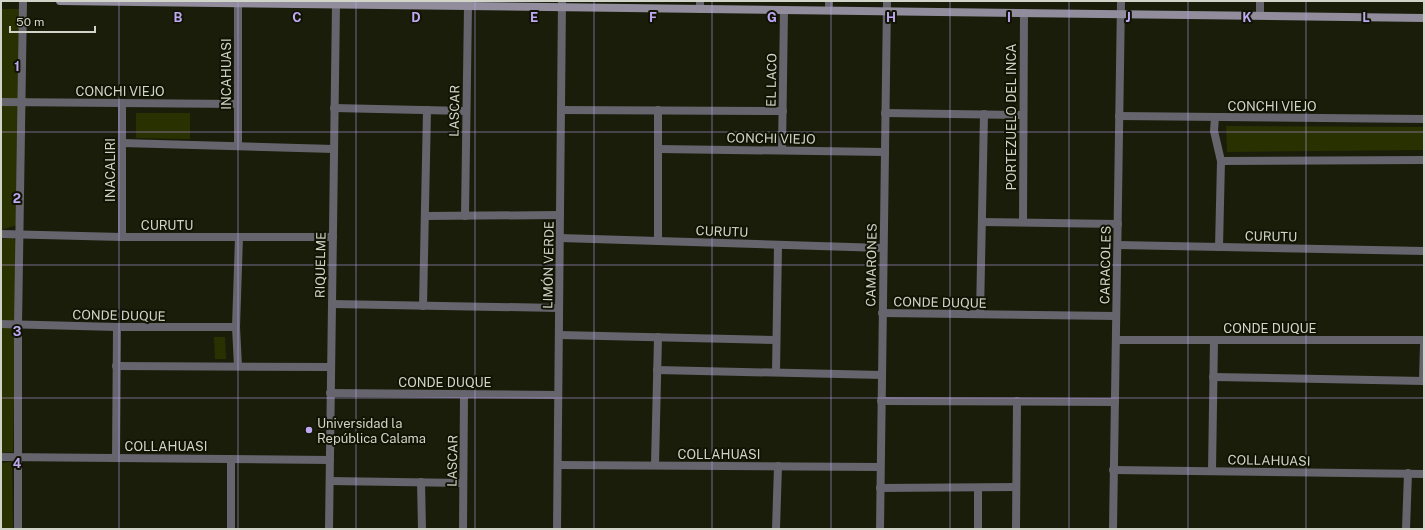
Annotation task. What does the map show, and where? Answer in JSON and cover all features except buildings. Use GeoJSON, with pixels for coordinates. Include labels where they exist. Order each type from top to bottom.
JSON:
{"type":"FeatureCollection","features":[{"type":"Feature","properties":{"kind":"main road"},"geometry":{"type":"LineString","coordinates":[[60,1],[700,5],[784,10],[1424,18]]}},
{"type":"Feature","properties":{"kind":"street"},"geometry":{"type":"LineString","coordinates":[[18,529],[18,325],[21,234],[23,1]]}},
{"type":"Feature","properties":{"kind":"street"},"geometry":{"type":"LineString","coordinates":[[829,1],[829,10]]}},
{"type":"Feature","properties":{"kind":"street","name":"CAMARONES"},"geometry":{"type":"LineString","coordinates":[[880,529],[886,1]]}},
{"type":"Feature","properties":{"kind":"street","name":"CARACOLES"},"geometry":{"type":"LineString","coordinates":[[1113,529],[1121,1]]}},
{"type":"Feature","properties":{"kind":"street"},"geometry":{"type":"LineString","coordinates":[[1260,1],[1260,16]]}},
{"type":"Feature","properties":{"kind":"street","name":"RIQUELME"},"geometry":{"type":"LineString","coordinates":[[329,529],[336,2]]}},
{"type":"Feature","properties":{"kind":"street","name":"INCAHUASI"},"geometry":{"type":"LineString","coordinates":[[238,3],[238,145]]}},
{"type":"Feature","properties":{"kind":"street","name":"LASCAR"},"geometry":{"type":"LineString","coordinates":[[465,216],[466,111],[473,4]]}},
{"type":"Feature","properties":{"kind":"street","name":"LIMÓN VERDE"},"geometry":{"type":"LineString","coordinates":[[557,529],[562,4]]}},
{"type":"Feature","properties":{"kind":"street","name":"EL LACO"},"geometry":{"type":"LineString","coordinates":[[782,150],[784,10]]}},
{"type":"Feature","properties":{"kind":"street","name":"PORTEZUELO DEL INCA"},"geometry":{"type":"LineString","coordinates":[[1023,222],[1024,13]]}},
{"type":"Feature","properties":{"kind":"street","name":"CONCHI VIEJO"},"geometry":{"type":"LineString","coordinates":[[1,102],[238,104]]}},
{"type":"Feature","properties":{"kind":"street","name":"INACALIRI"},"geometry":{"type":"LineString","coordinates":[[122,103],[122,237]]}},
{"type":"Feature","properties":{"kind":"street"},"geometry":{"type":"LineString","coordinates":[[334,108],[466,111]]}},
{"type":"Feature","properties":{"kind":"street"},"geometry":{"type":"LineString","coordinates":[[423,306],[426,110]]}},
{"type":"Feature","properties":{"kind":"street","name":"CONCHI VIEJO"},"geometry":{"type":"LineString","coordinates":[[561,110],[783,111]]}},
{"type":"Feature","properties":{"kind":"street"},"geometry":{"type":"LineString","coordinates":[[658,110],[658,241]]}},
{"type":"Feature","properties":{"kind":"street"},"geometry":{"type":"LineString","coordinates":[[885,113],[1023,115]]}},
{"type":"Feature","properties":{"kind":"street","name":"PORTEZUELO DEL INCA"},"geometry":{"type":"LineString","coordinates":[[980,314],[984,114]]}},
{"type":"Feature","properties":{"kind":"street","name":"CONCHI VIEJO"},"geometry":{"type":"LineString","coordinates":[[1119,116],[1424,119]]}},
{"type":"Feature","properties":{"kind":"street"},"geometry":{"type":"LineString","coordinates":[[1214,117],[1214,131],[1221,161],[1219,247]]}},
{"type":"Feature","properties":{"kind":"street"},"geometry":{"type":"LineString","coordinates":[[122,143],[238,145],[334,149]]}},
{"type":"Feature","properties":{"kind":"street","name":"CONCHI VIEJO"},"geometry":{"type":"LineString","coordinates":[[658,149],[884,152]]}},
{"type":"Feature","properties":{"kind":"street"},"geometry":{"type":"LineString","coordinates":[[1221,161],[1424,160]]}},
{"type":"Feature","properties":{"kind":"street"},"geometry":{"type":"LineString","coordinates":[[425,216],[560,215]]}},
{"type":"Feature","properties":{"kind":"street"},"geometry":{"type":"LineString","coordinates":[[982,222],[1118,224]]}},
{"type":"Feature","properties":{"kind":"street","name":"CURUTU"},"geometry":{"type":"LineString","coordinates":[[1,234],[122,237],[333,237]]}},
{"type":"Feature","properties":{"kind":"street"},"geometry":{"type":"LineString","coordinates":[[238,366],[236,327],[239,237]]}},
{"type":"Feature","properties":{"kind":"street","name":"CURUTU"},"geometry":{"type":"LineString","coordinates":[[560,238],[883,248]]}},
{"type":"Feature","properties":{"kind":"street"},"geometry":{"type":"LineString","coordinates":[[776,372],[778,245]]}},
{"type":"Feature","properties":{"kind":"street","name":"CURUTU"},"geometry":{"type":"LineString","coordinates":[[1118,245],[1424,251]]}},
{"type":"Feature","properties":{"kind":"street"},"geometry":{"type":"LineString","coordinates":[[332,304],[559,308]]}},
{"type":"Feature","properties":{"kind":"street","name":"CONDE DUQUE"},"geometry":{"type":"LineString","coordinates":[[882,313],[1116,316]]}},
{"type":"Feature","properties":{"kind":"street","name":"CONDE DUQUE"},"geometry":{"type":"LineString","coordinates":[[1,324],[117,327],[236,327]]}},
{"type":"Feature","properties":{"kind":"street"},"geometry":{"type":"LineString","coordinates":[[116,458],[117,327]]}},
{"type":"Feature","properties":{"kind":"street"},"geometry":{"type":"LineString","coordinates":[[559,335],[776,340]]}},
{"type":"Feature","properties":{"kind":"street"},"geometry":{"type":"LineString","coordinates":[[655,465],[658,337]]}},
{"type":"Feature","properties":{"kind":"street","name":"CONDE DUQUE"},"geometry":{"type":"LineString","coordinates":[[1116,340],[1424,340]]}},
{"type":"Feature","properties":{"kind":"street"},"geometry":{"type":"LineString","coordinates":[[1212,471],[1214,340]]}},
{"type":"Feature","properties":{"kind":"street"},"geometry":{"type":"LineString","coordinates":[[1213,377],[1423,381],[1424,344]]}},
{"type":"Feature","properties":{"kind":"street"},"geometry":{"type":"LineString","coordinates":[[116,366],[331,367]]}},
{"type":"Feature","properties":{"kind":"street"},"geometry":{"type":"LineString","coordinates":[[657,370],[882,375]]}},
{"type":"Feature","properties":{"kind":"street","name":"CONDE DUQUE"},"geometry":{"type":"LineString","coordinates":[[330,393],[558,395]]}},
{"type":"Feature","properties":{"kind":"street","name":"LASCAR"},"geometry":{"type":"LineString","coordinates":[[463,529],[464,394]]}},
{"type":"Feature","properties":{"kind":"street"},"geometry":{"type":"LineString","coordinates":[[881,401],[1115,402]]}},
{"type":"Feature","properties":{"kind":"street"},"geometry":{"type":"LineString","coordinates":[[1016,529],[1017,401]]}},
{"type":"Feature","properties":{"kind":"street","name":"COLLAHUASI"},"geometry":{"type":"LineString","coordinates":[[1,457],[330,460]]}},
{"type":"Feature","properties":{"kind":"street"},"geometry":{"type":"LineString","coordinates":[[231,459],[231,529]]}},
{"type":"Feature","properties":{"kind":"street","name":"COLLAHUASI"},"geometry":{"type":"LineString","coordinates":[[558,465],[880,466]]}},
{"type":"Feature","properties":{"kind":"street"},"geometry":{"type":"LineString","coordinates":[[776,529],[778,466]]}},
{"type":"Feature","properties":{"kind":"street","name":"COLLAHUASI"},"geometry":{"type":"LineString","coordinates":[[1113,470],[1424,474]]}},
{"type":"Feature","properties":{"kind":"street"},"geometry":{"type":"LineString","coordinates":[[1406,529],[1408,473]]}},
{"type":"Feature","properties":{"kind":"street"},"geometry":{"type":"LineString","coordinates":[[330,481],[463,483]]}},
{"type":"Feature","properties":{"kind":"street"},"geometry":{"type":"LineString","coordinates":[[421,482],[422,529]]}},
{"type":"Feature","properties":{"kind":"street"},"geometry":{"type":"LineString","coordinates":[[880,488],[1016,488]]}},
{"type":"Feature","properties":{"kind":"street"},"geometry":{"type":"LineString","coordinates":[[978,488],[978,529]]}},
{"type":"Feature","properties":{"kind":"green space"},"geometry":{"type":"Polygon","coordinates":[[[1,9],[19,9],[17,225],[1,230],[1,9]]]}},
{"type":"Feature","properties":{"kind":"green space"},"geometry":{"type":"Polygon","coordinates":[[[136,113],[190,113],[190,139],[136,138],[136,113]]]}},
{"type":"Feature","properties":{"kind":"green space"},"geometry":{"type":"Polygon","coordinates":[[[1226,126],[1424,127],[1424,150],[1227,152],[1226,126]]]}},
{"type":"Feature","properties":{"kind":"green space"},"geometry":{"type":"Polygon","coordinates":[[[13,238],[17,243],[13,452],[1,453],[1,239],[13,238]]]}},
{"type":"Feature","properties":{"kind":"green space"},"geometry":{"type":"Polygon","coordinates":[[[214,337],[225,337],[226,359],[215,359],[214,337]]]}},
{"type":"Feature","properties":{"kind":"green space"},"geometry":{"type":"Polygon","coordinates":[[[12,462],[13,529],[1,529],[1,463],[12,462]]]}},
{"type":"Feature","properties":{"kind":"place","name":"Universidad la República Calama"},"geometry":{"type":"Point","coordinates":[309,430]}}]}
